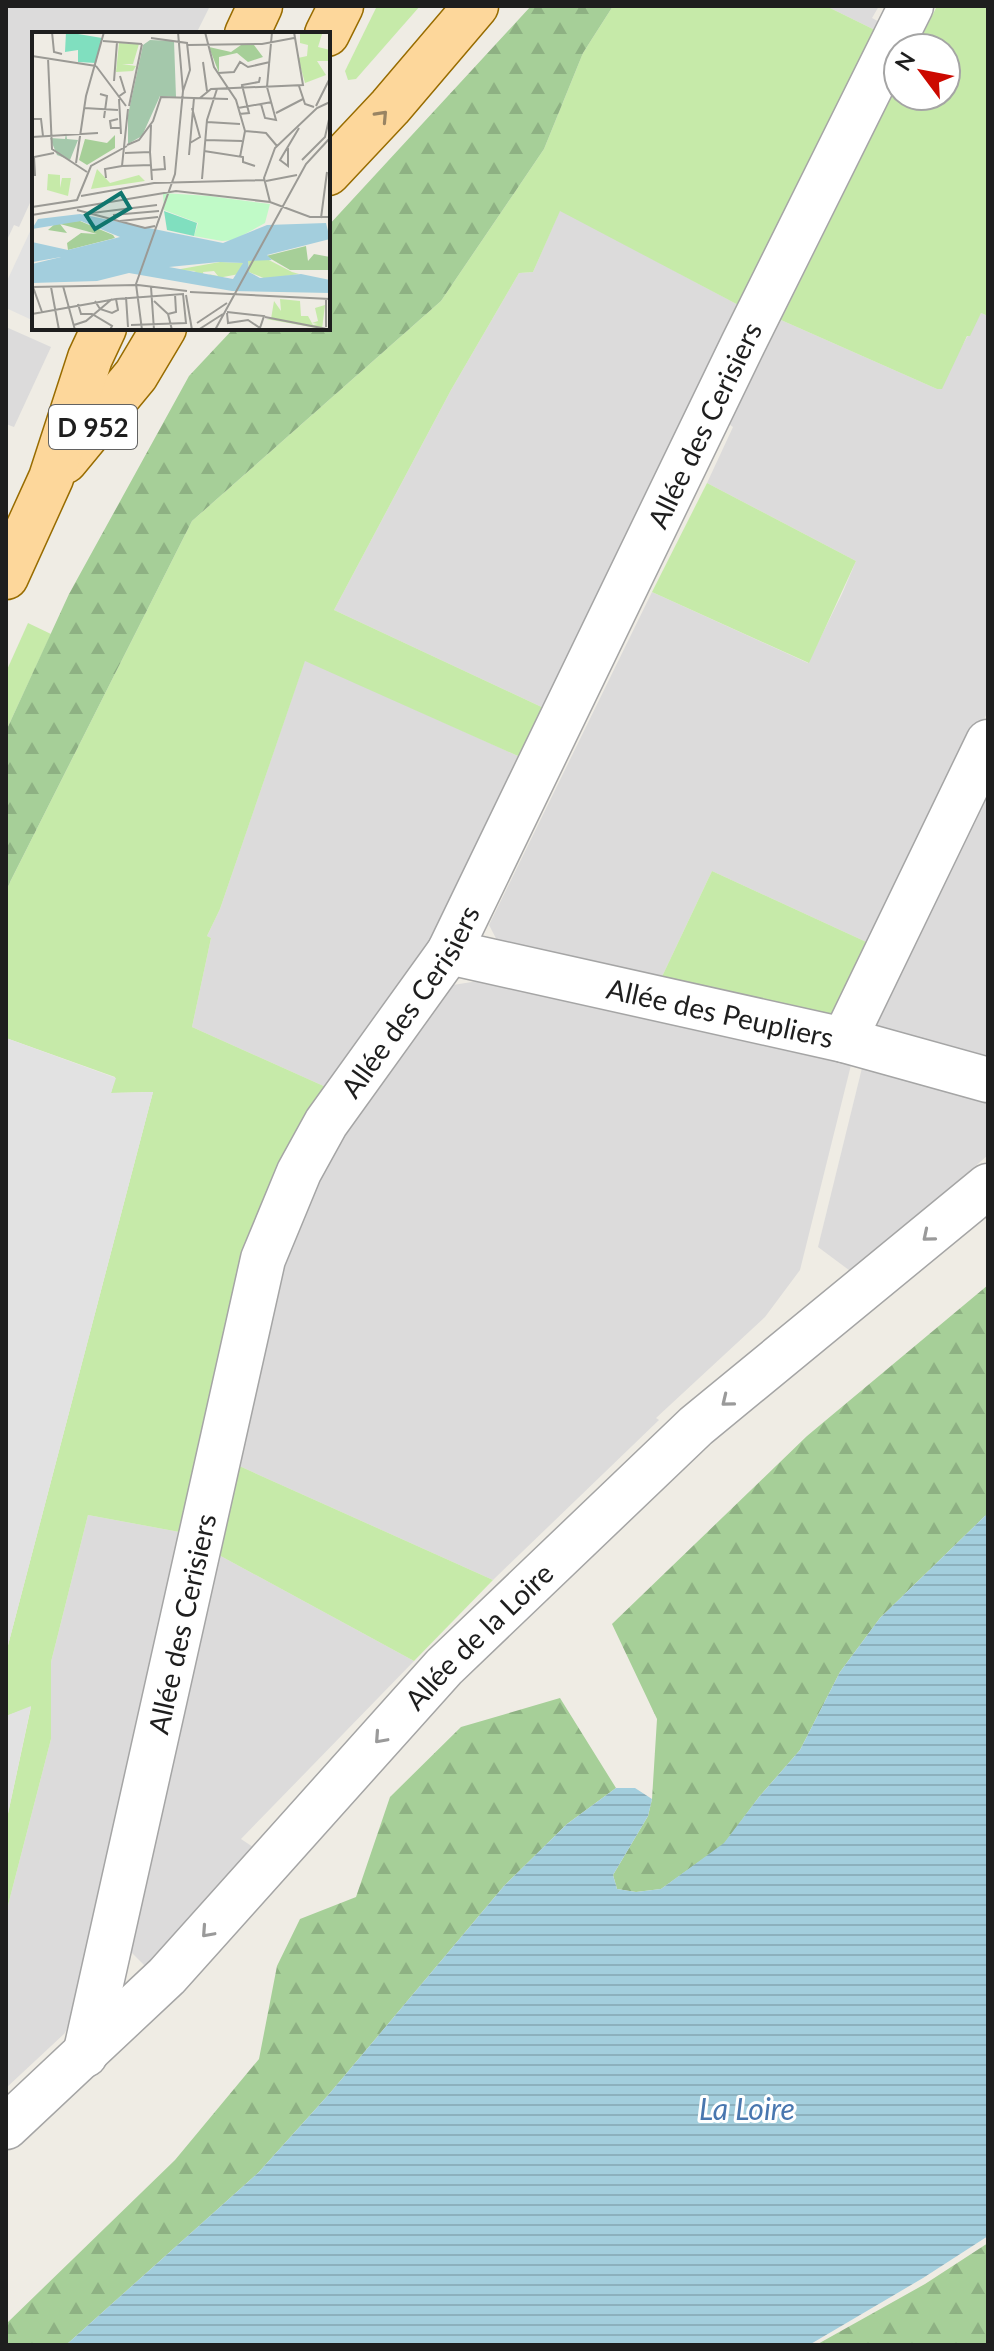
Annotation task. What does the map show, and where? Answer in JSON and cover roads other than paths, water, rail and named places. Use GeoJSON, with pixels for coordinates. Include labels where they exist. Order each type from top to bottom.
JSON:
{"type":"FeatureCollection","features":[{"type":"Feature","properties":{"kind":"main road"},"geometry":{"type":"LineString","coordinates":[[248,32],[260,6]]}},
{"type":"Feature","properties":{"kind":"main road"},"geometry":{"type":"LineString","coordinates":[[328,32],[341,6]]}},
{"type":"Feature","properties":{"kind":"main road"},"geometry":{"type":"LineString","coordinates":[[330,171],[390,107],[476,6]]}},
{"type":"Feature","properties":{"kind":"main road"},"geometry":{"type":"LineString","coordinates":[[6,577],[51,478],[90,358],[103,330]]}},
{"type":"Feature","properties":{"kind":"main road"},"geometry":{"type":"LineString","coordinates":[[136,375],[163,330]]}},
{"type":"Feature","properties":{"kind":"main road"},"geometry":{"type":"LineString","coordinates":[[136,375],[179,330]]}},
{"type":"Feature","properties":{"kind":"main road","name":"D 952"},"geometry":{"type":"LineString","coordinates":[[51,478],[136,375]]}},
{"type":"Feature","properties":{"kind":"street","name":"Allée des Cerisiers"},"geometry":{"type":"LineString","coordinates":[[85,2055],[263,1259],[299,1172],[326,1123],[449,952],[736,358],[911,6]]}},
{"type":"Feature","properties":{"kind":"street"},"geometry":{"type":"LineString","coordinates":[[844,1040],[988,742]]}},
{"type":"Feature","properties":{"kind":"street","name":"Allée des Peupliers"},"geometry":{"type":"LineString","coordinates":[[449,952],[844,1040],[988,1080]]}},
{"type":"Feature","properties":{"kind":"street","name":"Allée de la Loire"},"geometry":{"type":"LineString","coordinates":[[6,2127],[167,1976],[466,1646],[696,1426],[988,1186]]}},
{"type":"Feature","properties":{"kind":"water","name":"La Loire"},"geometry":{"type":"Polygon","coordinates":[[[988,1513],[988,2236],[809,2345],[66,2345],[258,2173],[330,2093],[504,1886],[567,1824],[616,1788],[635,1788],[652,1799],[648,1816],[613,1875],[617,1889],[636,1892],[661,1889],[724,1843],[800,1750],[840,1672],[880,1618],[988,1513]]]}}]}
